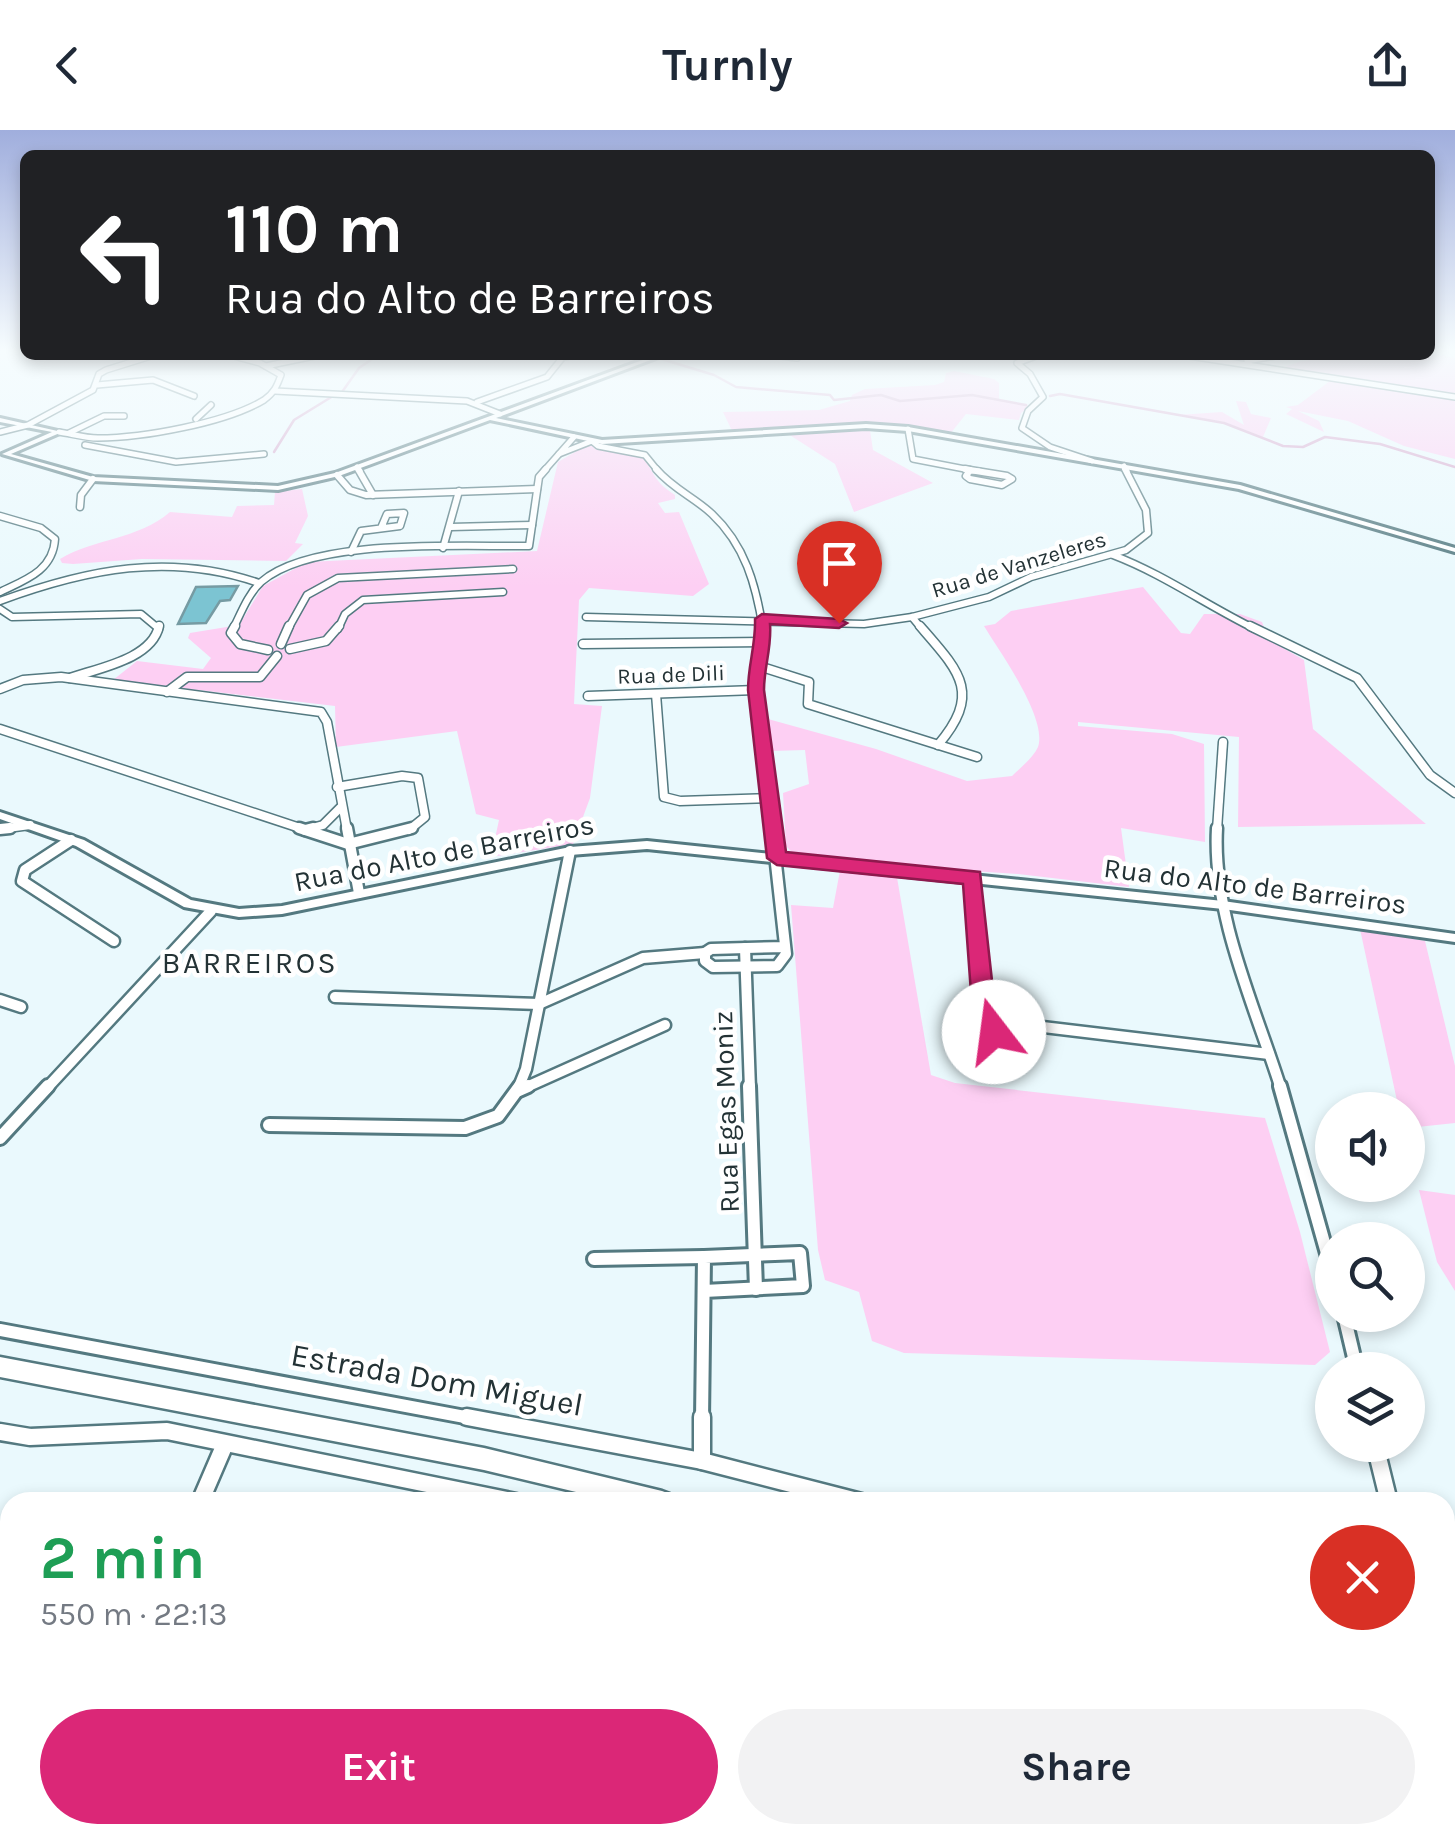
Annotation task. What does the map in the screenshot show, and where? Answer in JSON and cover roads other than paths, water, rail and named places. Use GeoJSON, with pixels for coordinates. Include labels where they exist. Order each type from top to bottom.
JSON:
{"type":"FeatureCollection","features":[{"type":"Feature","properties":{"kind":"main road"},"geometry":{"type":"LineString","coordinates":[[0,1368],[484,1459],[621,1492]]}},
{"type":"Feature","properties":{"kind":"street"},"geometry":{"type":"LineString","coordinates":[[41,428],[94,438],[147,434],[168,428]]}},
{"type":"Feature","properties":{"kind":"street"},"geometry":{"type":"LineString","coordinates":[[2,453],[75,428]]}},
{"type":"Feature","properties":{"kind":"street"},"geometry":{"type":"LineString","coordinates":[[2,453],[93,480],[265,489],[336,475],[461,428]]}},
{"type":"Feature","properties":{"kind":"street"},"geometry":{"type":"LineString","coordinates":[[531,428],[592,441],[831,428]]}},
{"type":"Feature","properties":{"kind":"street"},"geometry":{"type":"LineString","coordinates":[[893,428],[1050,450],[1240,487],[1455,550]]}},
{"type":"Feature","properties":{"kind":"street"},"geometry":{"type":"LineString","coordinates":[[1022,428],[1050,450]]}},
{"type":"Feature","properties":{"kind":"street"},"geometry":{"type":"LineString","coordinates":[[908,429],[912,459],[970,470],[1012,479],[1006,485],[970,480],[966,476],[970,470]]}},
{"type":"Feature","properties":{"kind":"street"},"geometry":{"type":"LineString","coordinates":[[94,438],[85,445],[176,462],[264,454]]}},
{"type":"Feature","properties":{"kind":"street"},"geometry":{"type":"LineString","coordinates":[[512,570],[338,578],[305,594],[282,644],[268,650],[240,644],[232,633],[259,583],[300,562],[351,552],[529,546],[539,477],[574,438]]}},
{"type":"Feature","properties":{"kind":"street"},"geometry":{"type":"LineString","coordinates":[[559,454],[592,441]]}},
{"type":"Feature","properties":{"kind":"street"},"geometry":{"type":"LineString","coordinates":[[592,441],[598,446],[644,455],[671,487],[712,514],[748,560],[762,619],[764,642],[756,665],[756,690],[786,954],[777,966],[747,967],[713,967],[705,960],[705,954]]}},
{"type":"Feature","properties":{"kind":"street","name":"Rua de Vanzeleres"},"geometry":{"type":"LineString","coordinates":[[586,617],[864,624],[912,617],[988,597],[1032,577],[1126,550],[1150,528],[1124,466]]}},
{"type":"Feature","properties":{"kind":"street"},"geometry":{"type":"LineString","coordinates":[[357,467],[374,495]]}},
{"type":"Feature","properties":{"kind":"street"},"geometry":{"type":"LineString","coordinates":[[336,475],[356,494],[537,489]]}},
{"type":"Feature","properties":{"kind":"street"},"geometry":{"type":"LineString","coordinates":[[80,507],[81,495],[93,480]]}},
{"type":"Feature","properties":{"kind":"street"},"geometry":{"type":"LineString","coordinates":[[443,548],[459,492]]}},
{"type":"Feature","properties":{"kind":"street"},"geometry":{"type":"LineString","coordinates":[[0,516],[41,528],[55,539],[56,552],[45,567],[0,592]]}},
{"type":"Feature","properties":{"kind":"street"},"geometry":{"type":"LineString","coordinates":[[450,528],[532,526]]}},
{"type":"Feature","properties":{"kind":"street"},"geometry":{"type":"LineString","coordinates":[[351,552],[361,531],[381,528]]}},
{"type":"Feature","properties":{"kind":"street"},"geometry":{"type":"LineString","coordinates":[[1126,550],[1140,564]]}},
{"type":"Feature","properties":{"kind":"street"},"geometry":{"type":"LineString","coordinates":[[1112,555],[1140,564],[1237,621],[1357,678],[1430,775],[1455,793]]}},
{"type":"Feature","properties":{"kind":"street"},"geometry":{"type":"LineString","coordinates":[[0,601],[71,577],[143,565],[202,567],[259,583]]}},
{"type":"Feature","properties":{"kind":"street"},"geometry":{"type":"LineString","coordinates":[[0,582],[10,587]]}},
{"type":"Feature","properties":{"kind":"street"},"geometry":{"type":"LineString","coordinates":[[268,650],[269,656],[277,656],[290,649],[330,642],[349,607],[362,600],[504,592]]}},
{"type":"Feature","properties":{"kind":"street"},"geometry":{"type":"LineString","coordinates":[[0,610],[12,618],[141,614],[160,627],[158,637],[145,648],[70,678]]}},
{"type":"Feature","properties":{"kind":"street"},"geometry":{"type":"LineString","coordinates":[[912,617],[932,640],[963,690],[964,707],[938,745]]}},
{"type":"Feature","properties":{"kind":"street"},"geometry":{"type":"LineString","coordinates":[[583,644],[764,642]]}},
{"type":"Feature","properties":{"kind":"street"},"geometry":{"type":"LineString","coordinates":[[282,644],[290,649]]}},
{"type":"Feature","properties":{"kind":"street"},"geometry":{"type":"LineString","coordinates":[[167,692],[193,676],[237,682],[253,680],[269,670],[277,656]]}},
{"type":"Feature","properties":{"kind":"street"},"geometry":{"type":"LineString","coordinates":[[756,665],[810,682],[808,704],[977,757]]}},
{"type":"Feature","properties":{"kind":"street"},"geometry":{"type":"LineString","coordinates":[[0,689],[23,680],[70,678],[322,712],[360,893]]}},
{"type":"Feature","properties":{"kind":"street","name":"Rua de Dili"},"geometry":{"type":"LineString","coordinates":[[588,696],[756,690]]}},
{"type":"Feature","properties":{"kind":"street"},"geometry":{"type":"LineString","coordinates":[[656,694],[664,798],[770,798]]}},
{"type":"Feature","properties":{"kind":"street"},"geometry":{"type":"LineString","coordinates":[[0,730],[348,844],[408,831],[422,823],[420,781],[402,776],[337,787]]}},
{"type":"Feature","properties":{"kind":"street"},"geometry":{"type":"LineString","coordinates":[[1223,742],[1216,851],[1223,906],[1319,1222]]}},
{"type":"Feature","properties":{"kind":"street"},"geometry":{"type":"LineString","coordinates":[[303,830],[323,825],[340,807]]}},
{"type":"Feature","properties":{"kind":"street","name":"Rua do Alto de Barreiros"},"geometry":{"type":"LineString","coordinates":[[0,815],[71,840],[188,904],[212,911],[282,910],[570,850],[648,845],[1223,906],[1455,938]]}},
{"type":"Feature","properties":{"kind":"street"},"geometry":{"type":"LineString","coordinates":[[0,828],[30,825]]}},
{"type":"Feature","properties":{"kind":"street"},"geometry":{"type":"LineString","coordinates":[[71,840],[25,870],[22,880],[114,941]]}},
{"type":"Feature","properties":{"kind":"street"},"geometry":{"type":"LineString","coordinates":[[269,1125],[482,1126],[505,1113],[519,1090],[570,850]]}},
{"type":"Feature","properties":{"kind":"street"},"geometry":{"type":"LineString","coordinates":[[972,878],[984,1020],[988,1029],[1020,1032],[1020,1025],[1269,1054]]}},
{"type":"Feature","properties":{"kind":"street"},"geometry":{"type":"LineString","coordinates":[[0,1138],[212,911]]}},
{"type":"Feature","properties":{"kind":"street"},"geometry":{"type":"LineString","coordinates":[[335,997],[539,1004],[644,958],[705,954],[711,949],[785,947]]}},
{"type":"Feature","properties":{"kind":"street","name":"Rua Egas Moniz"},"geometry":{"type":"LineString","coordinates":[[745,948],[756,1288]]}},
{"type":"Feature","properties":{"kind":"street"},"geometry":{"type":"LineString","coordinates":[[0,1000],[21,1007]]}},
{"type":"Feature","properties":{"kind":"street"},"geometry":{"type":"LineString","coordinates":[[519,1090],[666,1025]]}},
{"type":"Feature","properties":{"kind":"street"},"geometry":{"type":"LineString","coordinates":[[594,1259],[800,1254],[803,1286],[704,1290]]}},
{"type":"Feature","properties":{"kind":"street"},"geometry":{"type":"LineString","coordinates":[[702,1461],[704,1257]]}},
{"type":"Feature","properties":{"kind":"street","name":"Estrada Dom Miguel"},"geometry":{"type":"LineString","coordinates":[[0,1330],[702,1461],[822,1492]]}},
{"type":"Feature","properties":{"kind":"street"},"geometry":{"type":"LineString","coordinates":[[0,1432],[30,1437],[168,1431],[466,1492]]}},
{"type":"Feature","properties":{"kind":"street"},"geometry":{"type":"LineString","coordinates":[[204,1492],[226,1444]]}},
{"type":"Feature","properties":{"kind":"street"},"geometry":{"type":"LineString","coordinates":[[1379,1462],[1387,1492]]}},
{"type":"Feature","properties":{"kind":"waterway"},"geometry":{"type":"LineString","coordinates":[[274,452],[289,428]]}},
{"type":"Feature","properties":{"kind":"waterway"},"geometry":{"type":"LineString","coordinates":[[1237,428],[1283,446],[1303,447],[1325,437],[1380,444],[1455,467]]}},
{"type":"Feature","properties":{"kind":"district","name":"BARREIROS"},"geometry":{"type":"Point","coordinates":[250,963]}}]}
